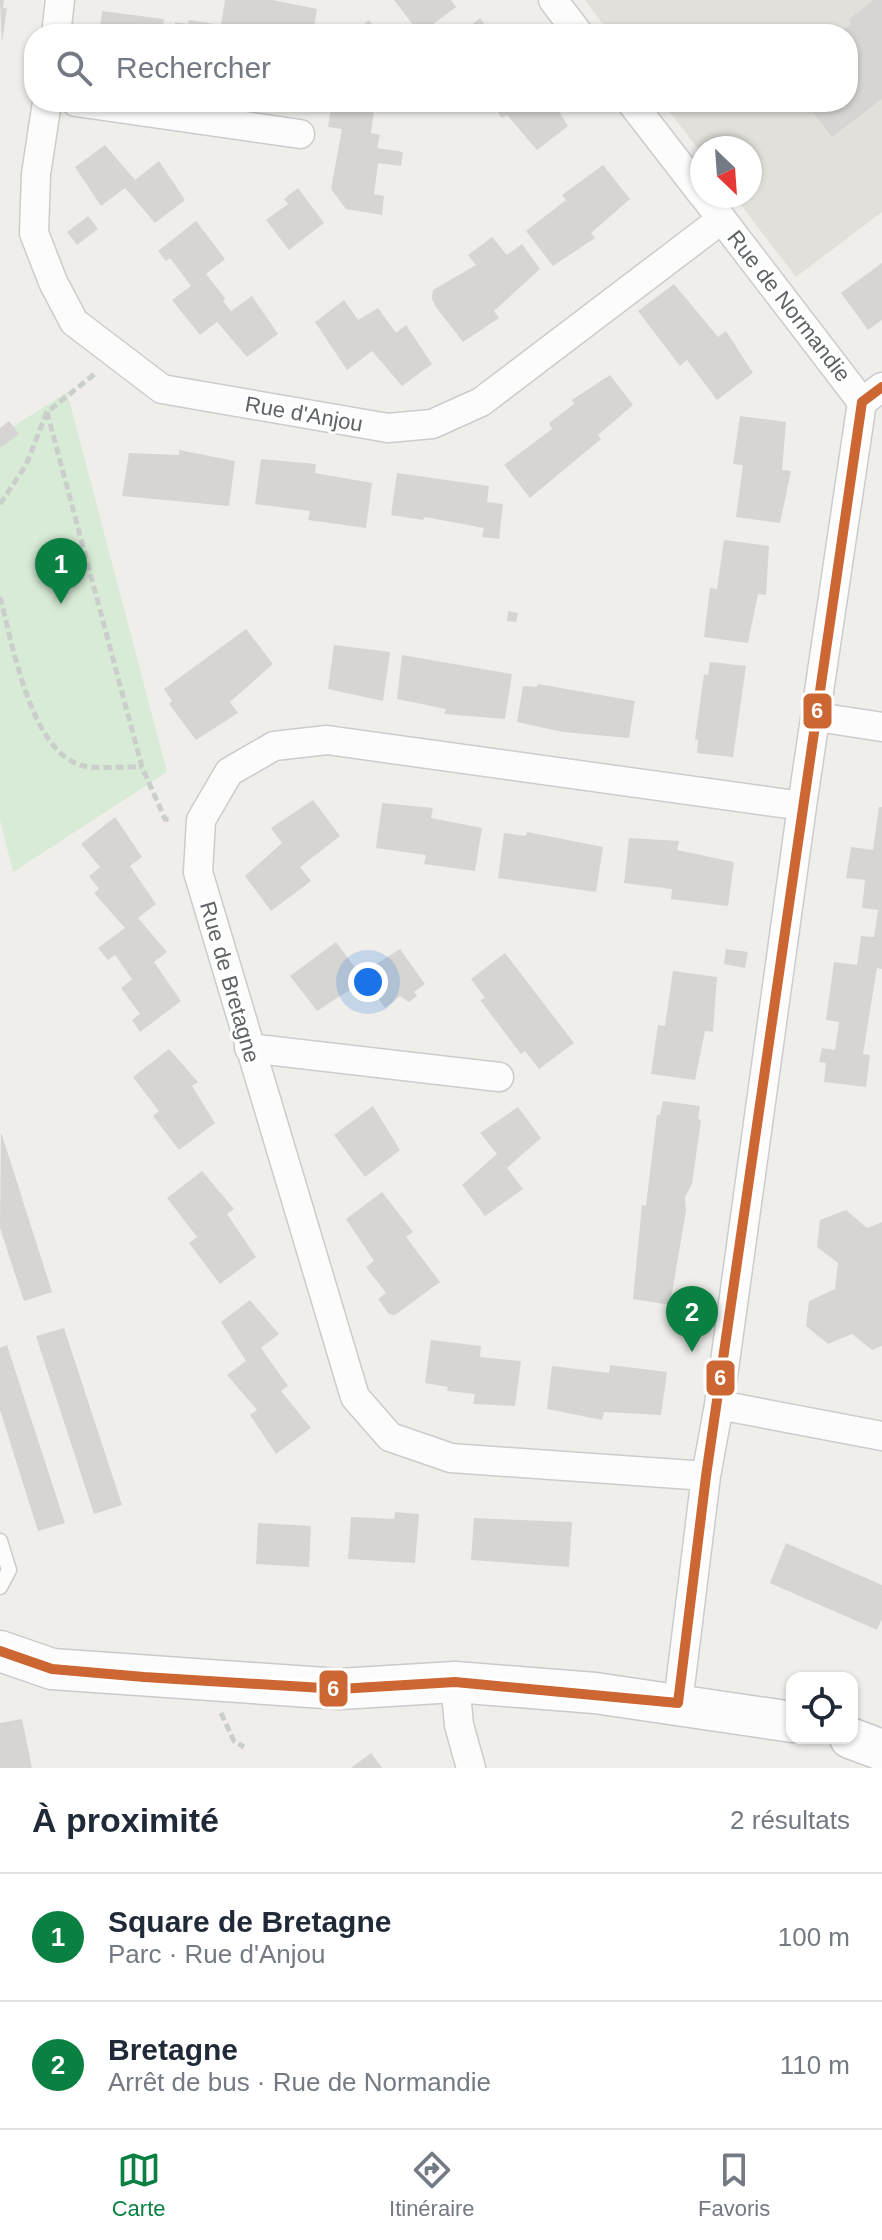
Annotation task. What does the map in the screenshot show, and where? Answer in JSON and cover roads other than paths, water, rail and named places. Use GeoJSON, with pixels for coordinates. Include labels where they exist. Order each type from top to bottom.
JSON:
{"type":"FeatureCollection","features":[{"type":"Feature","properties":{"kind":"street"},"geometry":{"type":"LineString","coordinates":[[57,24],[60,0]]}},
{"type":"Feature","properties":{"kind":"street"},"geometry":{"type":"LineString","coordinates":[[553,0],[571,24]]}},
{"type":"Feature","properties":{"kind":"street","name":"Rue d'Anjou"},"geometry":{"type":"LineString","coordinates":[[45,112],[36,174],[34,233],[74,322],[116,357],[162,389],[388,428],[432,424],[481,402],[722,219]]}},
{"type":"Feature","properties":{"kind":"street"},"geometry":{"type":"LineString","coordinates":[[146,112],[300,134]]}},
{"type":"Feature","properties":{"kind":"street","name":"Rue de Normandie"},"geometry":{"type":"LineString","coordinates":[[639,112],[690,178]]}},
{"type":"Feature","properties":{"kind":"street","name":"Rue de Normandie"},"geometry":{"type":"LineString","coordinates":[[678,1703],[706,1476],[719,1405],[802,806],[872,395],[713,208]]}},
{"type":"Feature","properties":{"kind":"street"},"geometry":{"type":"LineString","coordinates":[[817,717],[882,727]]}},
{"type":"Feature","properties":{"kind":"street","name":"Rue de Bretagne"},"geometry":{"type":"LineString","coordinates":[[706,1476],[451,1458],[390,1437],[355,1397],[198,872],[201,820],[229,772],[274,746],[327,740],[802,806]]}},
{"type":"Feature","properties":{"kind":"street"},"geometry":{"type":"LineString","coordinates":[[249,1048],[499,1077]]}},
{"type":"Feature","properties":{"kind":"street"},"geometry":{"type":"LineString","coordinates":[[719,1405],[882,1436]]}},
{"type":"Feature","properties":{"kind":"street"},"geometry":{"type":"LineString","coordinates":[[0,1651],[62,1647],[388,1665],[419,1670],[455,1682],[678,1703],[786,1721]]}},
{"type":"Feature","properties":{"kind":"street"},"geometry":{"type":"LineString","coordinates":[[455,1682],[459,1725],[471,1768]]}},
{"type":"Feature","properties":{"kind":"street"},"geometry":{"type":"LineString","coordinates":[[858,1741],[882,1750]]}},
{"type":"Feature","properties":{"kind":"lane"},"geometry":{"type":"LineString","coordinates":[[0,1541],[9,1570],[0,1587]]}},
{"type":"Feature","properties":{"kind":"place","name":"Square de Bretagne"},"geometry":{"type":"Point","coordinates":[61,604]}},
{"type":"Feature","properties":{"kind":"place","name":"Bretagne"},"geometry":{"type":"Point","coordinates":[692,1352]}}]}
